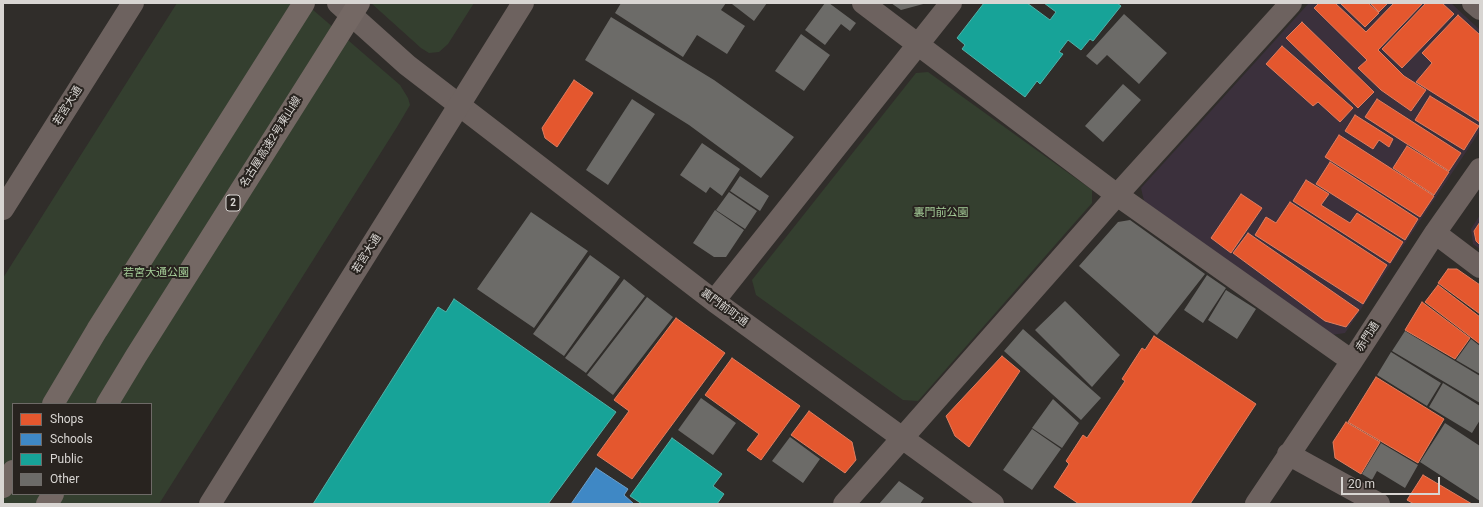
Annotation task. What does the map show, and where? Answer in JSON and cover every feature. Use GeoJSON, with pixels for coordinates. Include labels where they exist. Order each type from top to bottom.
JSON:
{"type":"FeatureCollection","features":[{"type":"Feature","properties":{"kind":"highway"},"geometry":{"type":"LineString","coordinates":[[54,403],[97,330],[304,3]]}},
{"type":"Feature","properties":{"kind":"highway","name":"名古屋高速2号東山線"},"geometry":{"type":"LineString","coordinates":[[108,403],[359,3]]}},
{"type":"Feature","properties":{"kind":"highway"},"geometry":{"type":"LineString","coordinates":[[3,487],[12,473]]}},
{"type":"Feature","properties":{"kind":"highway"},"geometry":{"type":"LineString","coordinates":[[47,504],[52,495]]}},
{"type":"Feature","properties":{"kind":"street","name":"若宮大通"},"geometry":{"type":"LineString","coordinates":[[3,209],[133,3]]}},
{"type":"Feature","properties":{"kind":"street","name":"裏門前町通"},"geometry":{"type":"LineString","coordinates":[[338,3],[407,65],[714,302],[903,437],[993,504]]}},
{"type":"Feature","properties":{"kind":"street","name":"若宮大通"},"geometry":{"type":"LineString","coordinates":[[210,504],[523,3]]}},
{"type":"Feature","properties":{"kind":"street"},"geometry":{"type":"LineString","coordinates":[[863,3],[1117,195],[1352,361]]}},
{"type":"Feature","properties":{"kind":"street"},"geometry":{"type":"LineString","coordinates":[[714,302],[951,3]]}},
{"type":"Feature","properties":{"kind":"street"},"geometry":{"type":"LineString","coordinates":[[844,504],[1117,195],[1291,3]]}},
{"type":"Feature","properties":{"kind":"street"},"geometry":{"type":"LineString","coordinates":[[1473,3],[1480,9]]}},
{"type":"Feature","properties":{"kind":"street","name":"赤門通"},"geometry":{"type":"LineString","coordinates":[[1256,504],[1288,454],[1352,361],[1435,233],[1480,169]]}},
{"type":"Feature","properties":{"kind":"street"},"geometry":{"type":"LineString","coordinates":[[1435,233],[1480,267]]}},
{"type":"Feature","properties":{"kind":"street"},"geometry":{"type":"LineString","coordinates":[[1288,454],[1379,504]]}},
{"type":"Feature","properties":{"kind":"shaded area"},"geometry":{"type":"Polygon","coordinates":[[[1309,3],[1451,3],[1480,30],[1480,131],[1345,333],[1331,335],[1144,201],[1141,188],[1309,3]]]}},
{"type":"Feature","properties":{"kind":"shaded area"},"geometry":{"type":"Polygon","coordinates":[[[1480,215],[1480,249],[1473,244],[1471,229],[1480,215]]]}},
{"type":"Feature","properties":{"kind":"green space","name":"若宮大通公園"},"geometry":{"type":"Polygon","coordinates":[[[177,3],[305,3],[400,85],[408,98],[410,105],[397,127],[159,504],[3,504],[3,278],[177,3]]]}},
{"type":"Feature","properties":{"kind":"green space"},"geometry":{"type":"Polygon","coordinates":[[[371,3],[474,3],[448,44],[439,52],[429,53],[421,48],[371,3]]]}},
{"type":"Feature","properties":{"kind":"green space","name":"裏門前公園"},"geometry":{"type":"Polygon","coordinates":[[[928,72],[1092,190],[1092,203],[918,401],[903,400],[756,295],[752,280],[916,73],[928,72]]]}},
{"type":"Feature","properties":{"kind":"building: Shops"},"geometry":{"type":"Polygon","coordinates":[[[1319,3],[1335,3],[1366,32],[1394,3],[1423,3],[1378,50],[1404,76],[1426,90],[1411,111],[1381,90],[1358,68],[1367,60],[1314,8],[1319,3]]]}},
{"type":"Feature","properties":{"kind":"building: Shops"},"geometry":{"type":"Polygon","coordinates":[[[1340,3],[1368,3],[1379,13],[1365,27],[1340,3]]]}},
{"type":"Feature","properties":{"kind":"building: Shops"},"geometry":{"type":"Polygon","coordinates":[[[1370,3],[1388,3],[1379,12],[1370,3]]]}},
{"type":"Feature","properties":{"kind":"building: Shops"},"geometry":{"type":"Polygon","coordinates":[[[1426,3],[1442,3],[1454,14],[1402,68],[1382,49],[1426,3]]]}},
{"type":"Feature","properties":{"kind":"building: Shops"},"geometry":{"type":"Polygon","coordinates":[[[1458,15],[1480,35],[1480,122],[1416,82],[1432,63],[1422,53],[1458,15]]]}},
{"type":"Feature","properties":{"kind":"building: Shops"},"geometry":{"type":"Polygon","coordinates":[[[1302,22],[1374,92],[1358,108],[1286,38],[1302,22]]]}},
{"type":"Feature","properties":{"kind":"building: Shops"},"geometry":{"type":"Polygon","coordinates":[[[1282,46],[1353,108],[1340,122],[1318,102],[1313,106],[1266,64],[1282,46]]]}},
{"type":"Feature","properties":{"kind":"building: Shops"},"geometry":{"type":"Polygon","coordinates":[[[574,80],[593,93],[557,147],[545,138],[542,128],[574,80]]]}},
{"type":"Feature","properties":{"kind":"building: Shops"},"geometry":{"type":"Polygon","coordinates":[[[1430,96],[1479,126],[1464,150],[1415,120],[1430,96]]]}},
{"type":"Feature","properties":{"kind":"building: Shops"},"geometry":{"type":"Polygon","coordinates":[[[1377,99],[1461,153],[1449,171],[1365,117],[1377,99]]]}},
{"type":"Feature","properties":{"kind":"building: Shops"},"geometry":{"type":"Polygon","coordinates":[[[1355,115],[1393,139],[1389,147],[1379,140],[1373,149],[1345,131],[1355,115]]]}},
{"type":"Feature","properties":{"kind":"building: Shops"},"geometry":{"type":"Polygon","coordinates":[[[1339,135],[1434,196],[1420,217],[1325,157],[1339,135]]]}},
{"type":"Feature","properties":{"kind":"building: Shops"},"geometry":{"type":"Polygon","coordinates":[[[1407,146],[1449,172],[1434,195],[1393,168],[1407,146]]]}},
{"type":"Feature","properties":{"kind":"building: Shops"},"geometry":{"type":"Polygon","coordinates":[[[1330,162],[1418,219],[1405,240],[1316,184],[1330,162]]]}},
{"type":"Feature","properties":{"kind":"building: Shops"},"geometry":{"type":"Polygon","coordinates":[[[1306,180],[1329,194],[1321,205],[1350,223],[1357,213],[1403,242],[1390,263],[1293,201],[1306,180]]]}},
{"type":"Feature","properties":{"kind":"building: Shops"},"geometry":{"type":"Polygon","coordinates":[[[1241,194],[1262,208],[1231,253],[1211,238],[1241,194]]]}},
{"type":"Feature","properties":{"kind":"building: Shops"},"geometry":{"type":"Polygon","coordinates":[[[1290,202],[1387,265],[1363,304],[1255,235],[1266,217],[1276,223],[1290,202]]]}},
{"type":"Feature","properties":{"kind":"building: Shops"},"geometry":{"type":"Polygon","coordinates":[[[1480,222],[1480,245],[1476,241],[1474,231],[1480,222]]]}},
{"type":"Feature","properties":{"kind":"building: Shops"},"geometry":{"type":"Polygon","coordinates":[[[1248,233],[1359,310],[1346,327],[1325,321],[1233,253],[1248,233]]]}},
{"type":"Feature","properties":{"kind":"building: Shops"},"geometry":{"type":"Polygon","coordinates":[[[1448,269],[1457,269],[1480,285],[1480,314],[1438,283],[1448,269]]]}},
{"type":"Feature","properties":{"kind":"building: Shops"},"geometry":{"type":"Polygon","coordinates":[[[1438,285],[1480,317],[1480,344],[1425,302],[1438,285]]]}},
{"type":"Feature","properties":{"kind":"building: Shops"},"geometry":{"type":"Polygon","coordinates":[[[1422,302],[1470,338],[1455,359],[1405,330],[1422,302]]]}},
{"type":"Feature","properties":{"kind":"building: Shops"},"geometry":{"type":"Polygon","coordinates":[[[676,318],[725,353],[632,479],[597,455],[629,411],[614,400],[676,318]]]}},
{"type":"Feature","properties":{"kind":"building: Shops"},"geometry":{"type":"Polygon","coordinates":[[[1154,336],[1256,404],[1190,504],[1079,504],[1054,487],[1069,464],[1066,461],[1083,435],[1087,438],[1125,381],[1122,379],[1142,348],[1145,350],[1154,336]]]}},
{"type":"Feature","properties":{"kind":"building: Shops"},"geometry":{"type":"Polygon","coordinates":[[[1002,356],[1020,371],[969,447],[955,436],[946,416],[1002,356]]]}},
{"type":"Feature","properties":{"kind":"building: Shops"},"geometry":{"type":"Polygon","coordinates":[[[732,358],[800,406],[761,460],[747,450],[759,434],[705,395],[732,358]]]}},
{"type":"Feature","properties":{"kind":"building: Shops"},"geometry":{"type":"Polygon","coordinates":[[[1376,377],[1444,419],[1418,463],[1348,422],[1376,377]]]}},
{"type":"Feature","properties":{"kind":"building: Shops"},"geometry":{"type":"Polygon","coordinates":[[[809,411],[852,442],[856,460],[845,473],[791,435],[809,411]]]}},
{"type":"Feature","properties":{"kind":"building: Shops"},"geometry":{"type":"Polygon","coordinates":[[[1346,422],[1380,442],[1361,474],[1335,458],[1333,442],[1346,422]]]}},
{"type":"Feature","properties":{"kind":"building: Shops"},"geometry":{"type":"Polygon","coordinates":[[[1423,475],[1472,504],[1414,504],[1407,500],[1423,475]]]}},
{"type":"Feature","properties":{"kind":"building: Schools"},"geometry":{"type":"Polygon","coordinates":[[[596,468],[628,489],[624,495],[634,504],[571,504],[596,468]]]}},
{"type":"Feature","properties":{"kind":"building: Public"},"geometry":{"type":"Polygon","coordinates":[[[984,3],[1027,3],[1050,20],[1056,12],[1044,3],[1117,3],[1121,6],[1093,41],[1090,39],[1081,50],[1068,40],[1059,52],[1063,54],[1040,84],[1037,81],[1025,97],[962,49],[965,45],[957,38],[984,3]]]}},
{"type":"Feature","properties":{"kind":"building: Public"},"geometry":{"type":"Polygon","coordinates":[[[454,299],[616,412],[548,504],[313,504],[438,307],[446,312],[454,299]]]}},
{"type":"Feature","properties":{"kind":"building: Public"},"geometry":{"type":"Polygon","coordinates":[[[672,438],[722,474],[713,486],[724,494],[717,504],[642,504],[630,496],[672,438]]]}},
{"type":"Feature","properties":{"kind":"building: Other"},"geometry":{"type":"Polygon","coordinates":[[[621,3],[726,3],[721,10],[745,26],[727,54],[697,35],[683,57],[615,13],[621,3]]]}},
{"type":"Feature","properties":{"kind":"building: Other"},"geometry":{"type":"Polygon","coordinates":[[[732,3],[767,3],[754,21],[732,3]]]}},
{"type":"Feature","properties":{"kind":"building: Other"},"geometry":{"type":"Polygon","coordinates":[[[825,3],[829,3],[856,23],[850,31],[841,24],[825,45],[805,30],[825,3]]]}},
{"type":"Feature","properties":{"kind":"building: Other"},"geometry":{"type":"Polygon","coordinates":[[[891,3],[927,3],[901,10],[891,3]]]}},
{"type":"Feature","properties":{"kind":"building: Other"},"geometry":{"type":"Polygon","coordinates":[[[1124,14],[1167,53],[1139,84],[1107,55],[1097,65],[1086,56],[1124,14]]]}},
{"type":"Feature","properties":{"kind":"building: Other"},"geometry":{"type":"Polygon","coordinates":[[[611,17],[714,80],[794,137],[761,178],[689,125],[585,60],[611,17]]]}},
{"type":"Feature","properties":{"kind":"building: Other"},"geometry":{"type":"Polygon","coordinates":[[[801,34],[830,55],[804,91],[775,71],[801,34]]]}},
{"type":"Feature","properties":{"kind":"building: Other"},"geometry":{"type":"Polygon","coordinates":[[[1123,84],[1141,100],[1103,142],[1085,126],[1123,84]]]}},
{"type":"Feature","properties":{"kind":"building: Other"},"geometry":{"type":"Polygon","coordinates":[[[632,99],[655,114],[608,185],[586,170],[632,99]]]}},
{"type":"Feature","properties":{"kind":"building: Other"},"geometry":{"type":"Polygon","coordinates":[[[702,143],[740,169],[722,196],[710,187],[706,193],[680,175],[702,143]]]}},
{"type":"Feature","properties":{"kind":"building: Other"},"geometry":{"type":"Polygon","coordinates":[[[740,176],[769,196],[760,211],[730,191],[740,176]]]}},
{"type":"Feature","properties":{"kind":"building: Other"},"geometry":{"type":"Polygon","coordinates":[[[729,192],[757,211],[745,229],[716,210],[729,192]]]}},
{"type":"Feature","properties":{"kind":"building: Other"},"geometry":{"type":"Polygon","coordinates":[[[715,210],[744,230],[726,257],[714,257],[693,243],[715,210]]]}},
{"type":"Feature","properties":{"kind":"building: Other"},"geometry":{"type":"Polygon","coordinates":[[[531,212],[588,251],[534,328],[477,289],[531,212]]]}},
{"type":"Feature","properties":{"kind":"building: Other"},"geometry":{"type":"Polygon","coordinates":[[[1130,220],[1205,274],[1157,335],[1079,266],[1118,222],[1130,220]]]}},
{"type":"Feature","properties":{"kind":"building: Other"},"geometry":{"type":"Polygon","coordinates":[[[590,255],[620,277],[564,356],[533,334],[590,255]]]}},
{"type":"Feature","properties":{"kind":"building: Other"},"geometry":{"type":"Polygon","coordinates":[[[1207,275],[1226,288],[1203,323],[1184,310],[1207,275]]]}},
{"type":"Feature","properties":{"kind":"building: Other"},"geometry":{"type":"Polygon","coordinates":[[[624,279],[645,296],[586,373],[565,358],[624,279]]]}},
{"type":"Feature","properties":{"kind":"building: Other"},"geometry":{"type":"Polygon","coordinates":[[[1226,290],[1256,309],[1237,339],[1208,320],[1226,290]]]}},
{"type":"Feature","properties":{"kind":"building: Other"},"geometry":{"type":"Polygon","coordinates":[[[647,297],[673,317],[613,395],[587,375],[647,297]]]}},
{"type":"Feature","properties":{"kind":"building: Other"},"geometry":{"type":"Polygon","coordinates":[[[1065,301],[1120,355],[1092,387],[1035,330],[1065,301]]]}},
{"type":"Feature","properties":{"kind":"building: Other"},"geometry":{"type":"Polygon","coordinates":[[[1023,329],[1101,398],[1081,420],[1004,351],[1023,329]]]}},
{"type":"Feature","properties":{"kind":"building: Other"},"geometry":{"type":"Polygon","coordinates":[[[1405,331],[1480,376],[1480,403],[1392,351],[1405,331]]]}},
{"type":"Feature","properties":{"kind":"building: Other"},"geometry":{"type":"Polygon","coordinates":[[[1471,339],[1480,346],[1480,374],[1456,360],[1471,339]]]}},
{"type":"Feature","properties":{"kind":"building: Other"},"geometry":{"type":"Polygon","coordinates":[[[1391,352],[1441,383],[1427,406],[1377,375],[1391,352]]]}},
{"type":"Feature","properties":{"kind":"building: Other"},"geometry":{"type":"Polygon","coordinates":[[[1443,383],[1480,406],[1480,420],[1472,433],[1429,407],[1443,383]]]}},
{"type":"Feature","properties":{"kind":"building: Other"},"geometry":{"type":"Polygon","coordinates":[[[701,398],[736,423],[713,455],[678,430],[701,398]]]}},
{"type":"Feature","properties":{"kind":"building: Other"},"geometry":{"type":"Polygon","coordinates":[[[1053,399],[1079,423],[1062,448],[1032,428],[1053,399]]]}},
{"type":"Feature","properties":{"kind":"building: Other"},"geometry":{"type":"Polygon","coordinates":[[[1445,423],[1480,446],[1480,501],[1420,462],[1445,423]]]}},
{"type":"Feature","properties":{"kind":"building: Other"},"geometry":{"type":"Polygon","coordinates":[[[1032,429],[1061,449],[1032,490],[1003,470],[1032,429]]]}},
{"type":"Feature","properties":{"kind":"building: Other"},"geometry":{"type":"Polygon","coordinates":[[[790,437],[820,459],[803,483],[772,461],[790,437]]]}},
{"type":"Feature","properties":{"kind":"building: Other"},"geometry":{"type":"Polygon","coordinates":[[[1381,443],[1418,465],[1405,488],[1377,471],[1372,480],[1362,474],[1381,443]]]}},
{"type":"Feature","properties":{"kind":"building: Other"},"geometry":{"type":"Polygon","coordinates":[[[899,481],[924,498],[920,504],[879,504],[899,481]]]}}]}
